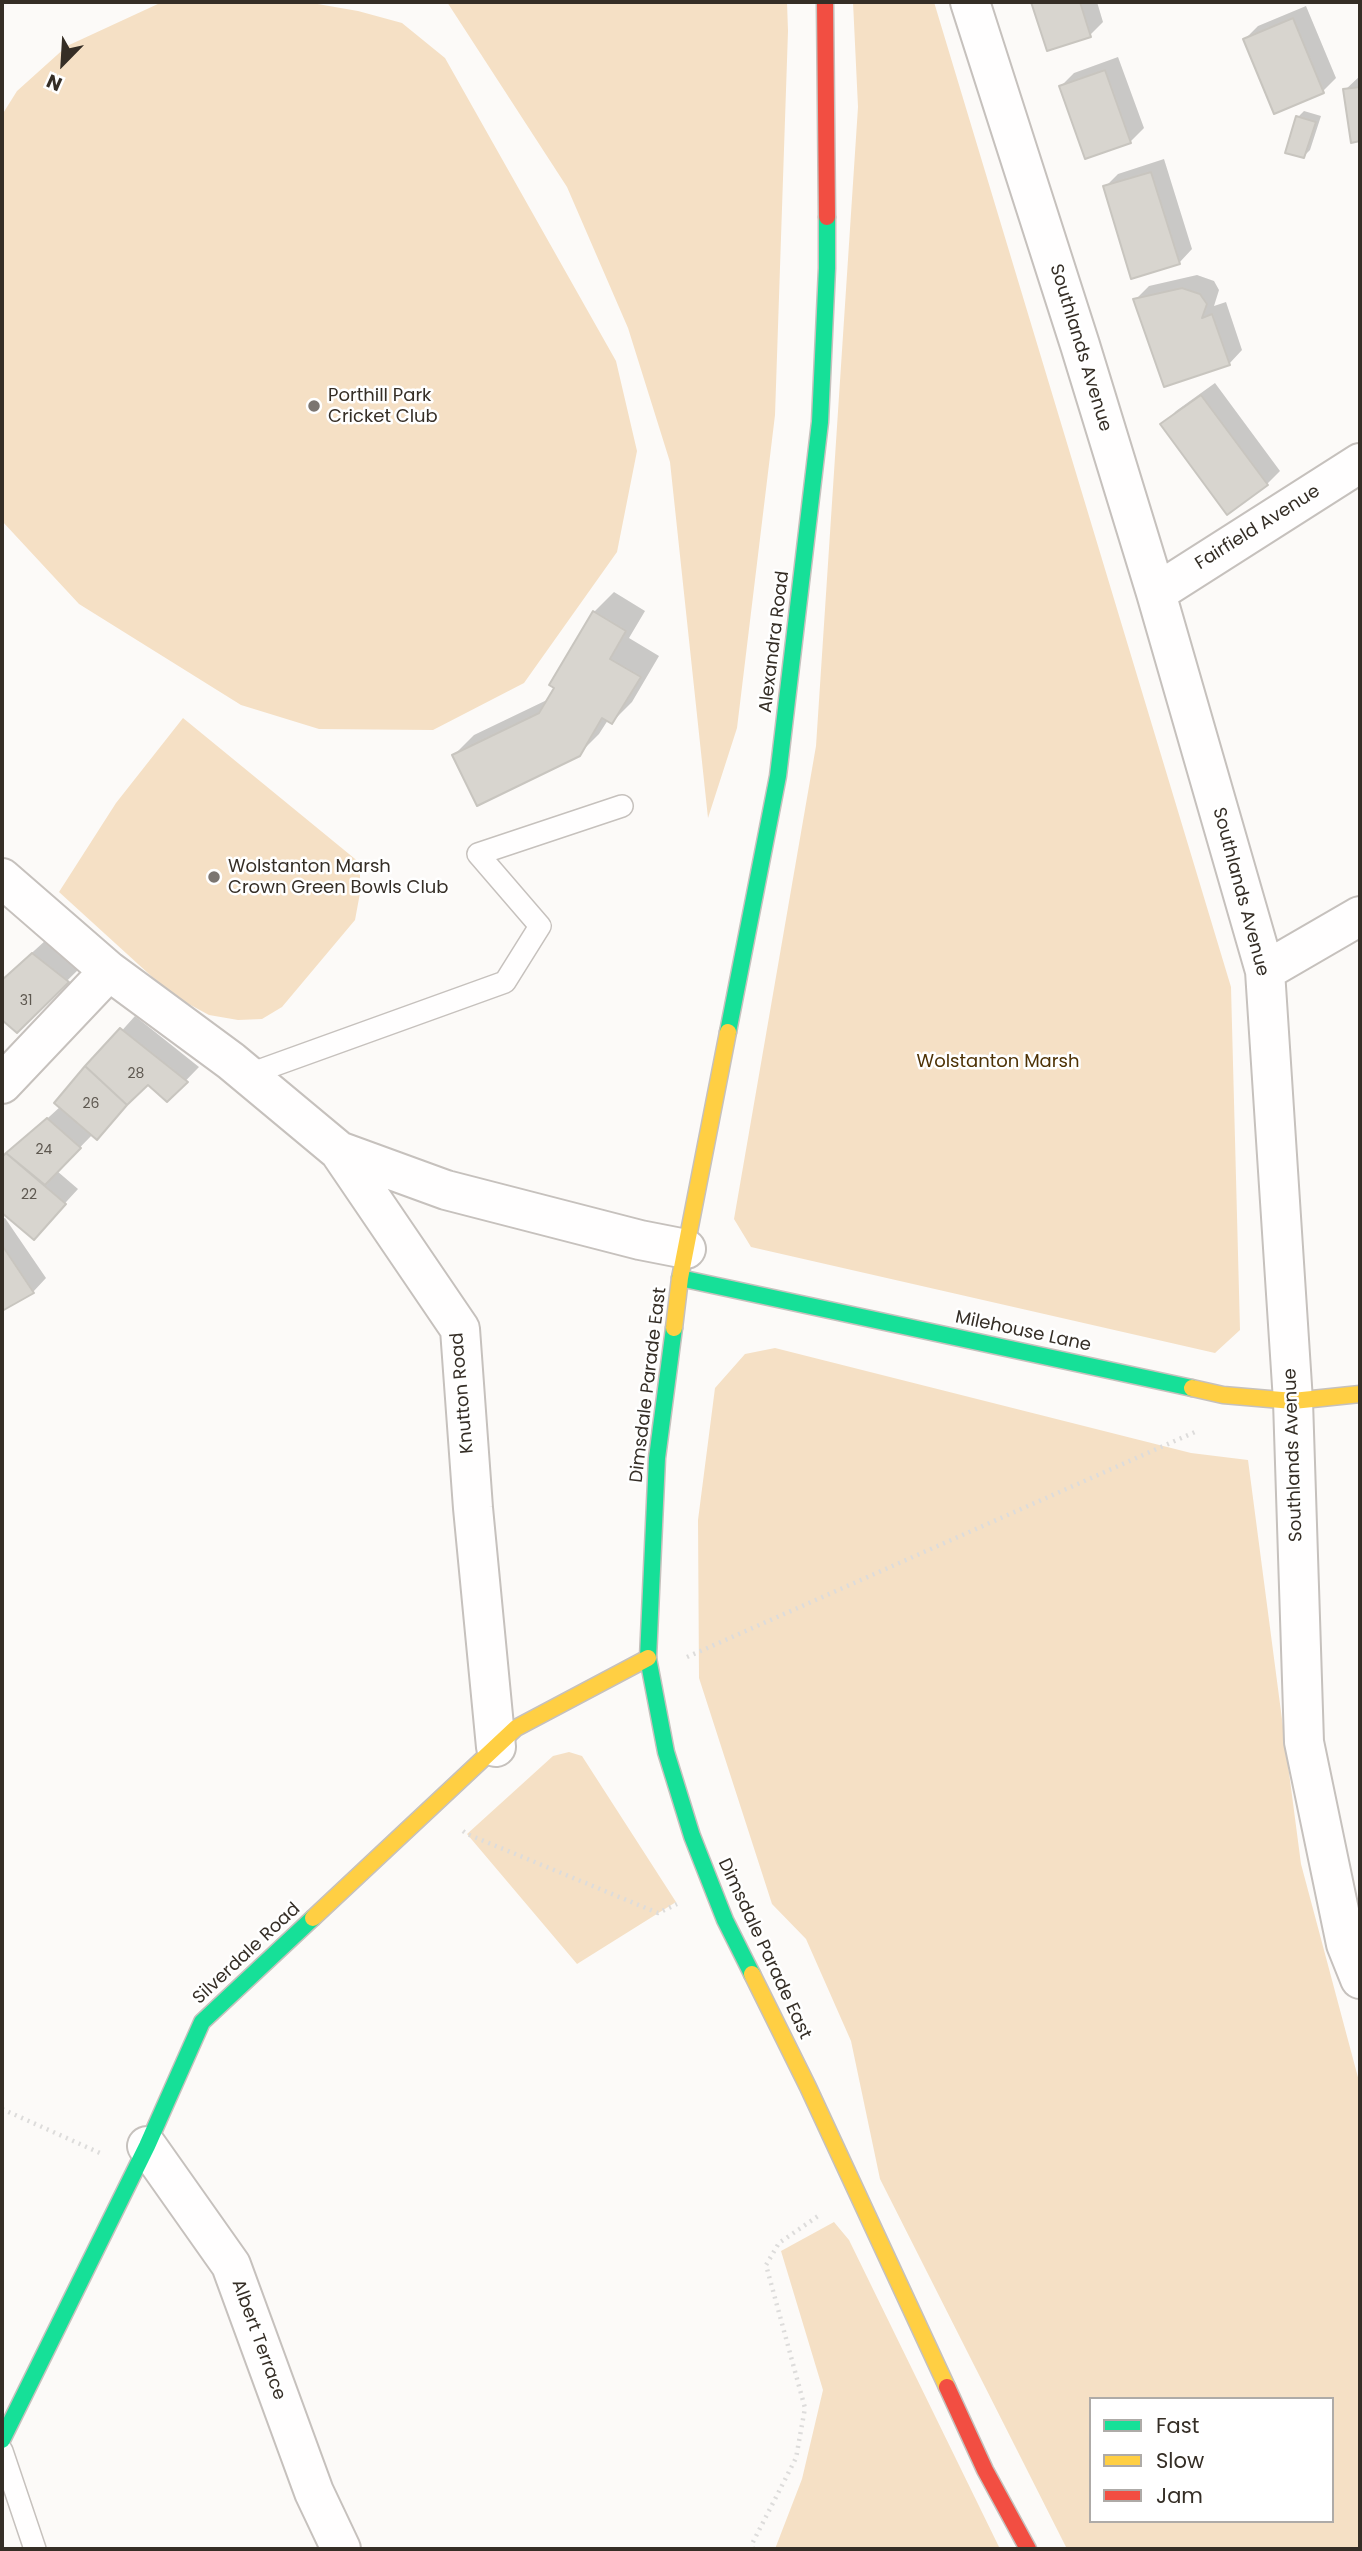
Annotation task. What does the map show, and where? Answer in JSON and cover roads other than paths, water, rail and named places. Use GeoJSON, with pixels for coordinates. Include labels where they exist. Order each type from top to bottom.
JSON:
{"type":"FeatureCollection","features":[{"type":"Feature","properties":{"kind":"main road","name":"Alexandra Road"},"geometry":{"type":"LineString","coordinates":[[683,1264],[778,776],[820,422],[827,268],[825,2]]}},
{"type":"Feature","properties":{"kind":"main road","name":"Milehouse Lane"},"geometry":{"type":"LineString","coordinates":[[683,1264],[1223,1395],[1293,1401],[1360,1394]]}},
{"type":"Feature","properties":{"kind":"main road","name":"Dimsdale Parade East"},"geometry":{"type":"LineString","coordinates":[[683,1264],[657,1458],[650,1665],[666,1752],[692,1836],[725,1920],[856,2190],[985,2470],[1028,2549]]}},
{"type":"Feature","properties":{"kind":"main road","name":"Silverdale Road"},"geometry":{"type":"LineString","coordinates":[[2,2440],[141,2157],[202,2022],[516,1728],[650,1665]]}},
{"type":"Feature","properties":{"kind":"street","name":"Southlands Avenue"},"geometry":{"type":"LineString","coordinates":[[970,2],[1156,593],[1265,971],[1293,1401],[1304,1742],[1346,1944],[1360,1979]]}},
{"type":"Feature","properties":{"kind":"street","name":"Fairfield Avenue"},"geometry":{"type":"LineString","coordinates":[[1156,593],[1360,463]]}},
{"type":"Feature","properties":{"kind":"street"},"geometry":{"type":"LineString","coordinates":[[2,878],[108,971],[2,1084]]}},
{"type":"Feature","properties":{"kind":"street"},"geometry":{"type":"LineString","coordinates":[[1265,971],[1360,916]]}},
{"type":"Feature","properties":{"kind":"street","name":"Knutton Road"},"geometry":{"type":"LineString","coordinates":[[108,971],[239,1068],[339,1152],[460,1329],[473,1508],[496,1747]]}},
{"type":"Feature","properties":{"kind":"street"},"geometry":{"type":"LineString","coordinates":[[339,1152],[446,1190],[640,1240],[683,1264]]}},
{"type":"Feature","properties":{"kind":"street","name":"Albert Terrace"},"geometry":{"type":"LineString","coordinates":[[141,2157],[231,2265],[314,2492],[341,2549]]}},
{"type":"Feature","properties":{"kind":"lane"},"geometry":{"type":"LineString","coordinates":[[239,1068],[505,982],[540,926],[478,854],[622,806]]}},
{"type":"Feature","properties":{"kind":"lane"},"geometry":{"type":"LineString","coordinates":[[2,2451],[35,2549]]}},
{"type":"Feature","properties":{"kind":"place","name":"Porthill Park Cricket Club"},"geometry":{"type":"Point","coordinates":[314,406]}},
{"type":"Feature","properties":{"kind":"place","name":"Wolstanton Marsh Crown Green Bowls Club"},"geometry":{"type":"Point","coordinates":[214,877]}},
{"type":"Feature","properties":{"kind":"park label","name":"Wolstanton Marsh"},"geometry":{"type":"Point","coordinates":[998,1062]}}]}
